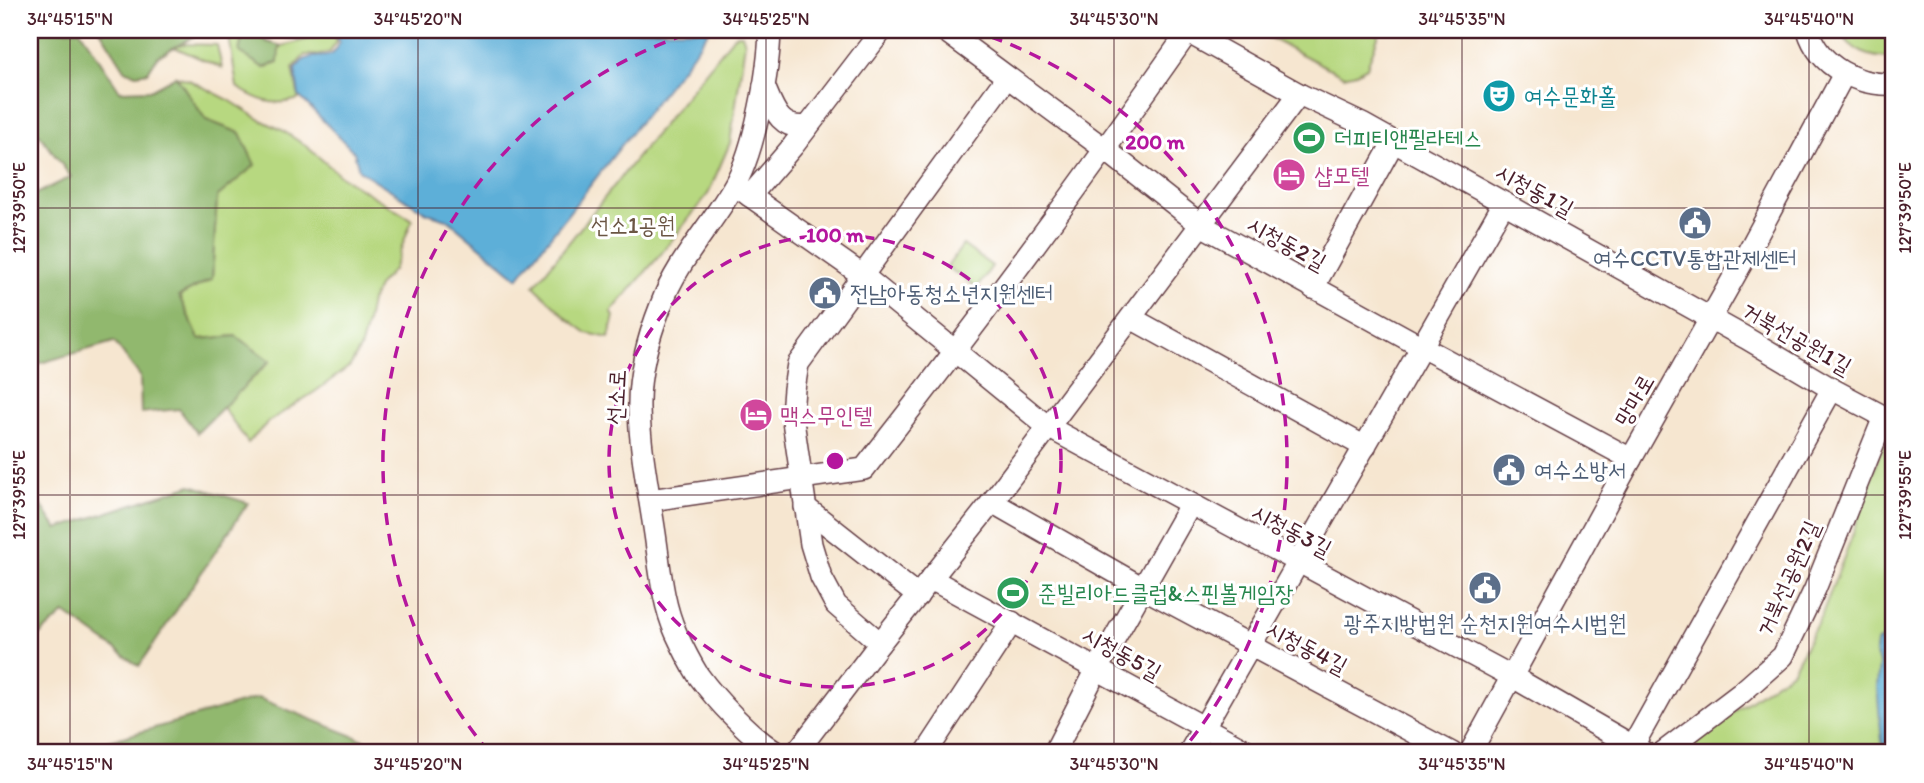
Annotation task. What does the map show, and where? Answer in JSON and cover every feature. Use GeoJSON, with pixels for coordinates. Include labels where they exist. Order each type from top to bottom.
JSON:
{"type":"FeatureCollection","features":[{"type":"Feature","properties":{"kind":"street","name":"선소로"},"geometry":{"type":"LineString","coordinates":[[770,30],[764,86],[746,160],[742,190],[681,264],[661,303],[648,342],[639,406],[640,437],[662,587],[675,631],[698,674],[729,710],[776,753]]}},
{"type":"Feature","properties":{"kind":"street"},"geometry":{"type":"LineString","coordinates":[[742,190],[808,126],[882,30]]}},
{"type":"Feature","properties":{"kind":"street","name":"시청동2길"},"geometry":{"type":"LineString","coordinates":[[944,30],[1106,150],[1201,225],[1631,459]]}},
{"type":"Feature","properties":{"kind":"street"},"geometry":{"type":"LineString","coordinates":[[1808,30],[1823,57],[1844,74],[1860,81],[1894,84]]}},
{"type":"Feature","properties":{"kind":"street"},"geometry":{"type":"LineString","coordinates":[[650,500],[864,469],[1106,150],[1186,31]]}},
{"type":"Feature","properties":{"kind":"street","name":"시청동1길"},"geometry":{"type":"LineString","coordinates":[[1186,31],[1299,94],[1362,124],[1711,319]]}},
{"type":"Feature","properties":{"kind":"street","name":"망마로"},"geometry":{"type":"LineString","coordinates":[[1470,753],[1844,74]]}},
{"type":"Feature","properties":{"kind":"street"},"geometry":{"type":"LineString","coordinates":[[880,643],[836,605],[821,578],[811,544],[792,414],[798,364],[1007,77]]}},
{"type":"Feature","properties":{"kind":"street"},"geometry":{"type":"LineString","coordinates":[[764,86],[774,109],[784,122],[797,127],[808,126]]}},
{"type":"Feature","properties":{"kind":"street"},"geometry":{"type":"LineString","coordinates":[[796,753],[992,502],[1299,94]]}},
{"type":"Feature","properties":{"kind":"street"},"geometry":{"type":"LineString","coordinates":[[1313,288],[1393,143]]}},
{"type":"Feature","properties":{"kind":"street","name":"시청동3길"},"geometry":{"type":"LineString","coordinates":[[742,190],[862,275],[1048,427],[1513,677]]}},
{"type":"Feature","properties":{"kind":"street"},"geometry":{"type":"LineString","coordinates":[[1189,753],[1504,203]]}},
{"type":"Feature","properties":{"kind":"street"},"geometry":{"type":"LineString","coordinates":[[1130,318],[1364,447]]}},
{"type":"Feature","properties":{"kind":"street","name":"거북선공원1길"},"geometry":{"type":"LineString","coordinates":[[1711,319],[1889,419]]}},
{"type":"Feature","properties":{"kind":"street"},"geometry":{"type":"LineString","coordinates":[[1513,677],[1636,751],[1832,389]]}},
{"type":"Feature","properties":{"kind":"street","name":"거북선공원2길"},"geometry":{"type":"LineString","coordinates":[[1662,753],[1741,693],[1783,656],[1889,419]]}},
{"type":"Feature","properties":{"kind":"street","name":"시청동4길"},"geometry":{"type":"LineString","coordinates":[[992,502],[1143,588],[1452,753]]}},
{"type":"Feature","properties":{"kind":"street"},"geometry":{"type":"LineString","coordinates":[[1054,753],[1097,669],[1190,505]]}},
{"type":"Feature","properties":{"kind":"street"},"geometry":{"type":"LineString","coordinates":[[805,507],[918,596]]}},
{"type":"Feature","properties":{"kind":"street","name":"시청동5길"},"geometry":{"type":"LineString","coordinates":[[931,579],[1251,753]]}},
{"type":"Feature","properties":{"kind":"street"},"geometry":{"type":"LineString","coordinates":[[926,753],[1012,622]]}},
{"type":"Feature","properties":{"kind":"green space"},"geometry":{"type":"Polygon","coordinates":[[[36,30],[80,30],[120,91],[150,90],[176,76],[206,120],[240,133],[255,165],[217,197],[212,279],[179,296],[199,339],[236,336],[270,361],[197,433],[179,409],[141,413],[140,376],[114,342],[30,366],[30,197],[71,177],[30,122],[30,33],[36,30]]]}},
{"type":"Feature","properties":{"kind":"green space"},"geometry":{"type":"Polygon","coordinates":[[[100,30],[218,30],[217,37],[195,36],[158,56],[148,72],[136,74],[126,71],[100,30]]]}},
{"type":"Feature","properties":{"kind":"green space"},"geometry":{"type":"Polygon","coordinates":[[[228,30],[257,30],[257,34],[242,38],[279,50],[282,46],[321,36],[334,36],[336,42],[330,52],[305,55],[293,68],[299,99],[274,102],[259,99],[237,87],[228,30]]]}},
{"type":"Feature","properties":{"kind":"green space"},"geometry":{"type":"Polygon","coordinates":[[[1254,30],[1380,31],[1367,67],[1344,76],[1254,30]]]}},
{"type":"Feature","properties":{"kind":"green space"},"geometry":{"type":"Polygon","coordinates":[[[1838,30],[1894,30],[1894,58],[1876,57],[1855,49],[1838,30]]]}},
{"type":"Feature","properties":{"kind":"green space"},"geometry":{"type":"Polygon","coordinates":[[[257,34],[267,42],[282,46],[278,62],[264,68],[239,52],[242,38],[257,34]]]}},
{"type":"Feature","properties":{"kind":"green space","name":"선소1공원"},"geometry":{"type":"Polygon","coordinates":[[[738,34],[742,34],[745,43],[730,143],[708,194],[611,312],[614,316],[609,338],[587,333],[568,319],[534,286],[738,34]]]}},
{"type":"Feature","properties":{"kind":"green space"},"geometry":{"type":"Polygon","coordinates":[[[181,44],[217,45],[222,68],[174,47],[181,44]]]}},
{"type":"Feature","properties":{"kind":"green space"},"geometry":{"type":"Polygon","coordinates":[[[176,76],[229,100],[282,130],[306,146],[342,177],[412,220],[393,270],[379,285],[371,301],[360,349],[350,366],[268,422],[248,443],[223,407],[270,361],[236,336],[199,339],[179,296],[212,279],[217,197],[240,133],[206,120],[176,76]]]}},
{"type":"Feature","properties":{"kind":"green space"},"geometry":{"type":"Polygon","coordinates":[[[963,245],[992,266],[977,288],[947,267],[963,245]]]}},
{"type":"Feature","properties":{"kind":"green space"},"geometry":{"type":"Polygon","coordinates":[[[1887,432],[1894,435],[1894,753],[1683,753],[1710,729],[1793,670],[1822,614],[1887,432]]]}},
{"type":"Feature","properties":{"kind":"green space"},"geometry":{"type":"Polygon","coordinates":[[[191,485],[248,503],[139,666],[65,613],[30,643],[30,488],[57,529],[191,485]]]}},
{"type":"Feature","properties":{"kind":"green space"},"geometry":{"type":"Polygon","coordinates":[[[258,698],[386,749],[388,753],[68,753],[258,698]]]}},
{"type":"Feature","properties":{"kind":"water"},"geometry":{"type":"Polygon","coordinates":[[[266,30],[709,30],[518,278],[447,219],[427,213],[359,170],[354,152],[299,96],[295,69],[304,60],[334,53],[339,41],[334,36],[291,38],[266,30]]]}},
{"type":"Feature","properties":{"kind":"water"},"geometry":{"type":"Polygon","coordinates":[[[1894,619],[1894,753],[1888,753],[1882,742],[1877,687],[1879,663],[1875,652],[1879,641],[1891,639],[1894,619]]]}},
{"type":"Feature","properties":{"kind":"place","name":"여수문화홀"},"geometry":{"type":"Point","coordinates":[1499,96]}},
{"type":"Feature","properties":{"kind":"place","name":"더피티앤필라테스"},"geometry":{"type":"Point","coordinates":[1309,138]}},
{"type":"Feature","properties":{"kind":"place","name":"샵모텔"},"geometry":{"type":"Point","coordinates":[1289,175]}},
{"type":"Feature","properties":{"kind":"place","name":"여수CCTV통합관제센터"},"geometry":{"type":"Point","coordinates":[1695,223]}},
{"type":"Feature","properties":{"kind":"place","name":"전남아동청소년지원센터"},"geometry":{"type":"Point","coordinates":[825,293]}},
{"type":"Feature","properties":{"kind":"place","name":"맥스무인텔"},"geometry":{"type":"Point","coordinates":[756,415]}},
{"type":"Feature","properties":{"kind":"place","name":"여수소방서"},"geometry":{"type":"Point","coordinates":[1509,470]}},
{"type":"Feature","properties":{"kind":"place","name":"광주지방법원 순천지원여수시법원"},"geometry":{"type":"Point","coordinates":[1485,588]}},
{"type":"Feature","properties":{"kind":"place","name":"준빌리아드클럽&스핀볼게임장"},"geometry":{"type":"Point","coordinates":[1013,593]}}]}
